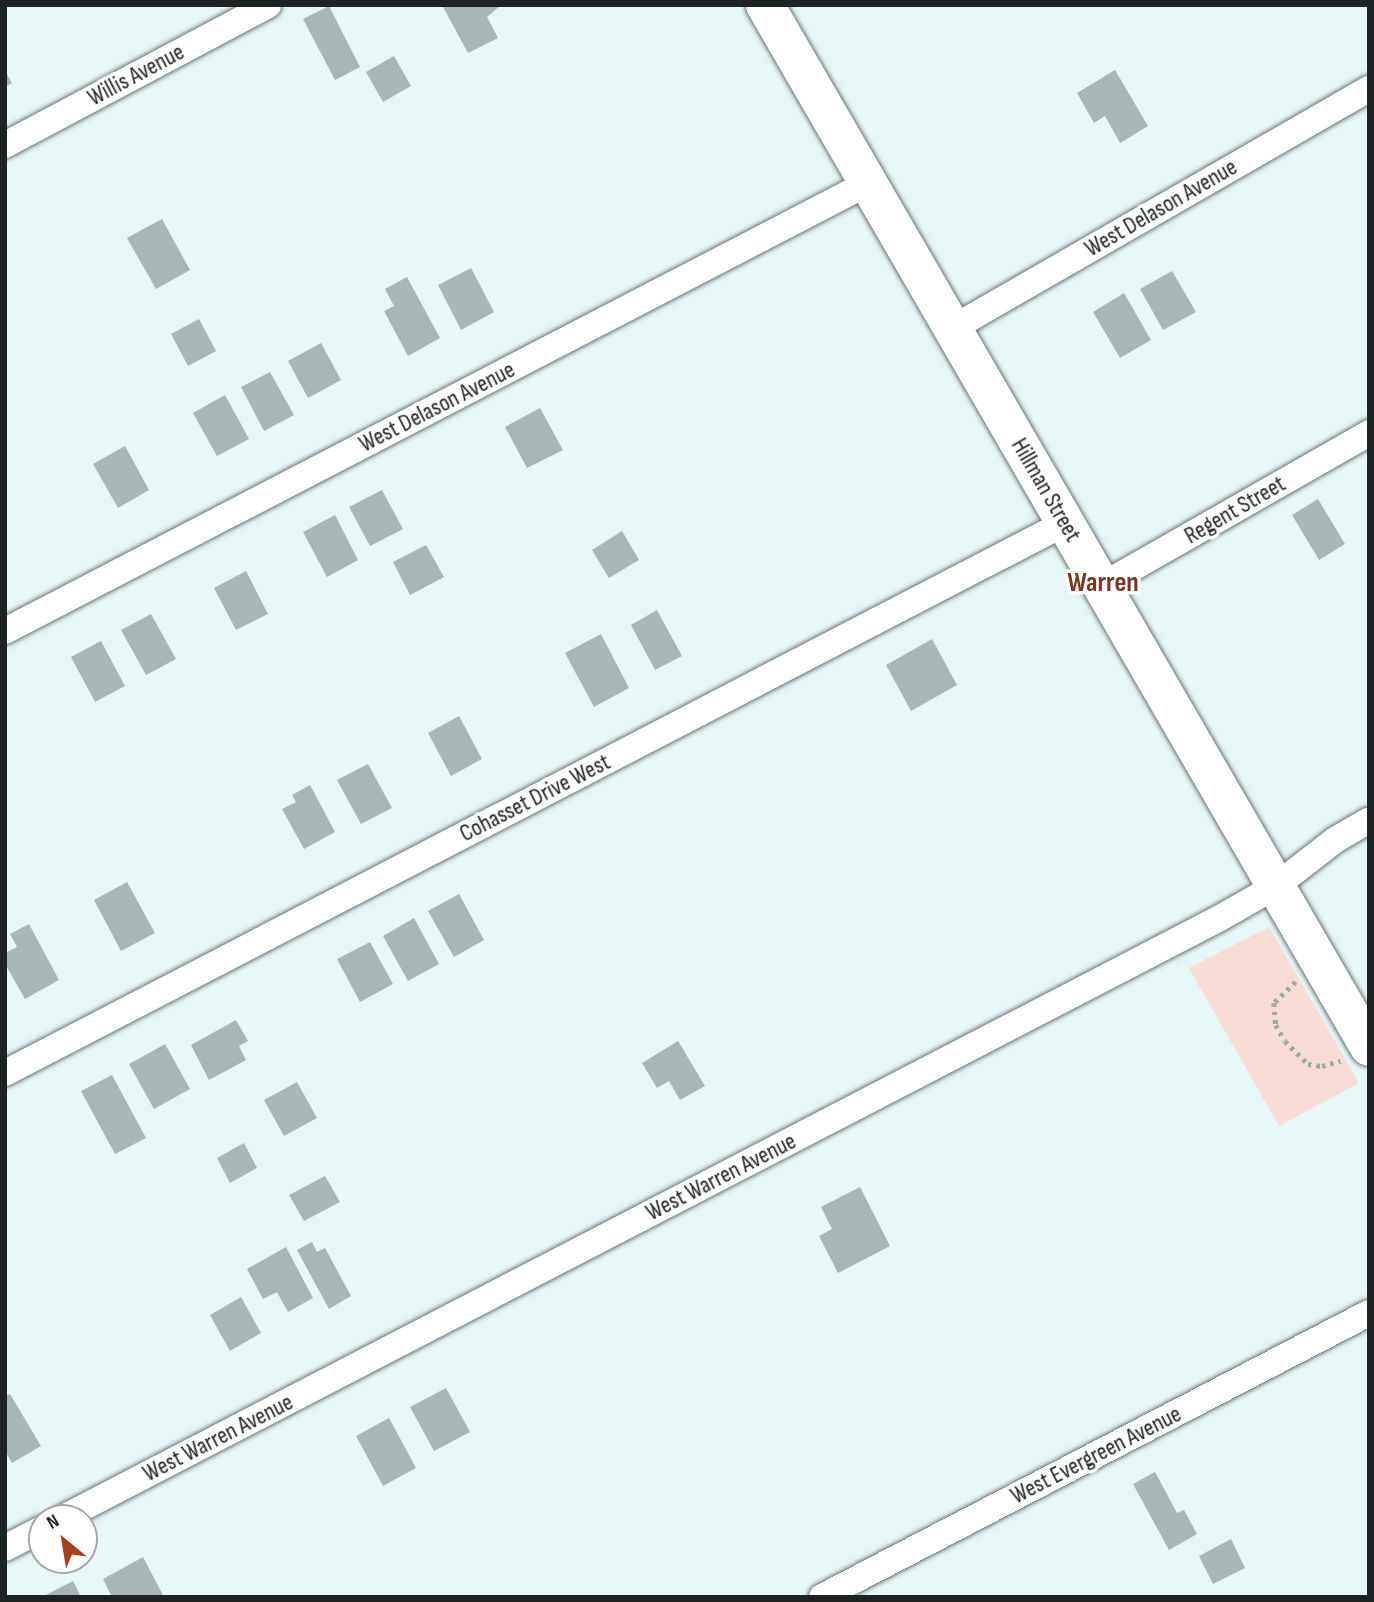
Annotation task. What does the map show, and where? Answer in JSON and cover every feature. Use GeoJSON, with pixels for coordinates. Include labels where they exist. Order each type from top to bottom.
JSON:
{"type":"FeatureCollection","features":[{"type":"Feature","properties":{"kind":"street","name":"Willis Avenue"},"geometry":{"type":"LineString","coordinates":[[5,145],[268,5]]}},
{"type":"Feature","properties":{"kind":"street","name":"Hillman Street"},"geometry":{"type":"LineString","coordinates":[[765,5],[1276,886],[1357,1053]]}},
{"type":"Feature","properties":{"kind":"street","name":"West Delason Avenue"},"geometry":{"type":"LineString","coordinates":[[953,328],[1369,89]]}},
{"type":"Feature","properties":{"kind":"street","name":"West Delason Avenue"},"geometry":{"type":"LineString","coordinates":[[5,631],[868,183]]}},
{"type":"Feature","properties":{"kind":"street","name":"Regent Street"},"geometry":{"type":"LineString","coordinates":[[1101,586],[1369,433]]}},
{"type":"Feature","properties":{"kind":"street","name":"Cohasset Drive West"},"geometry":{"type":"LineString","coordinates":[[5,1073],[1065,523]]}},
{"type":"Feature","properties":{"kind":"street","name":"West Warren Avenue"},"geometry":{"type":"LineString","coordinates":[[90,1504],[1276,886],[1335,839],[1369,820]]}},
{"type":"Feature","properties":{"kind":"street","name":"West Evergreen Avenue"},"geometry":{"type":"LineString","coordinates":[[822,1597],[1369,1313]]}},
{"type":"Feature","properties":{"kind":"street"},"geometry":{"type":"LineString","coordinates":[[5,1548],[28,1536]]}},
{"type":"Feature","properties":{"kind":"path"},"geometry":{"type":"LineString","coordinates":[[1299,979],[1274,1003],[1276,1025],[1285,1041],[1308,1064],[1331,1065],[1357,1053]]}},
{"type":"Feature","properties":{"kind":"shaded area"},"geometry":{"type":"Polygon","coordinates":[[[1269,927],[1359,1083],[1279,1126],[1189,968],[1269,927]]]}},
{"type":"Feature","properties":{"kind":"building"},"geometry":{"type":"Polygon","coordinates":[[[442,5],[501,5],[487,17],[498,38],[468,53],[442,5]]]}},
{"type":"Feature","properties":{"kind":"building"},"geometry":{"type":"Polygon","coordinates":[[[329,6],[360,67],[335,80],[303,19],[329,6]]]}},
{"type":"Feature","properties":{"kind":"building"},"geometry":{"type":"Polygon","coordinates":[[[394,56],[411,86],[383,102],[366,72],[394,56]]]}},
{"type":"Feature","properties":{"kind":"building"},"geometry":{"type":"Polygon","coordinates":[[[1115,70],[1148,126],[1120,143],[1105,116],[1094,123],[1077,93],[1115,70]]]}},
{"type":"Feature","properties":{"kind":"building"},"geometry":{"type":"Polygon","coordinates":[[[5,71],[12,83],[5,87],[5,71]]]}},
{"type":"Feature","properties":{"kind":"building"},"geometry":{"type":"Polygon","coordinates":[[[162,219],[190,270],[156,289],[127,238],[162,219]]]}},
{"type":"Feature","properties":{"kind":"building"},"geometry":{"type":"Polygon","coordinates":[[[471,268],[494,312],[461,330],[438,285],[471,268]]]}},
{"type":"Feature","properties":{"kind":"building"},"geometry":{"type":"Polygon","coordinates":[[[1172,271],[1196,312],[1163,330],[1140,289],[1172,271]]]}},
{"type":"Feature","properties":{"kind":"building"},"geometry":{"type":"Polygon","coordinates":[[[407,277],[440,338],[408,356],[384,311],[394,306],[385,289],[407,277]]]}},
{"type":"Feature","properties":{"kind":"building"},"geometry":{"type":"Polygon","coordinates":[[[1124,293],[1151,340],[1120,358],[1093,312],[1124,293]]]}},
{"type":"Feature","properties":{"kind":"building"},"geometry":{"type":"Polygon","coordinates":[[[199,319],[216,351],[188,366],[171,334],[199,319]]]}},
{"type":"Feature","properties":{"kind":"building"},"geometry":{"type":"Polygon","coordinates":[[[321,343],[341,380],[308,398],[288,361],[321,343]]]}},
{"type":"Feature","properties":{"kind":"building"},"geometry":{"type":"Polygon","coordinates":[[[270,372],[294,415],[264,431],[241,387],[270,372]]]}},
{"type":"Feature","properties":{"kind":"building"},"geometry":{"type":"Polygon","coordinates":[[[225,395],[249,439],[217,456],[193,413],[225,395]]]}},
{"type":"Feature","properties":{"kind":"building"},"geometry":{"type":"Polygon","coordinates":[[[540,408],[563,450],[527,468],[505,427],[540,408]]]}},
{"type":"Feature","properties":{"kind":"building"},"geometry":{"type":"Polygon","coordinates":[[[125,446],[149,490],[118,508],[93,464],[125,446]]]}},
{"type":"Feature","properties":{"kind":"building"},"geometry":{"type":"Polygon","coordinates":[[[382,490],[403,529],[370,546],[349,507],[382,490]]]}},
{"type":"Feature","properties":{"kind":"building"},"geometry":{"type":"Polygon","coordinates":[[[1318,499],[1345,544],[1319,560],[1292,515],[1318,499]]]}},
{"type":"Feature","properties":{"kind":"building"},"geometry":{"type":"Polygon","coordinates":[[[335,515],[358,560],[327,577],[303,532],[335,515]]]}},
{"type":"Feature","properties":{"kind":"building"},"geometry":{"type":"Polygon","coordinates":[[[622,531],[639,560],[609,578],[592,550],[622,531]]]}},
{"type":"Feature","properties":{"kind":"building"},"geometry":{"type":"Polygon","coordinates":[[[426,545],[444,577],[410,595],[393,562],[426,545]]]}},
{"type":"Feature","properties":{"kind":"building"},"geometry":{"type":"Polygon","coordinates":[[[246,571],[268,614],[236,630],[214,588],[246,571]]]}},
{"type":"Feature","properties":{"kind":"building"},"geometry":{"type":"Polygon","coordinates":[[[657,610],[682,656],[655,670],[631,625],[657,610]]]}},
{"type":"Feature","properties":{"kind":"building"},"geometry":{"type":"Polygon","coordinates":[[[151,614],[176,659],[146,675],[121,630],[151,614]]]}},
{"type":"Feature","properties":{"kind":"building"},"geometry":{"type":"Polygon","coordinates":[[[601,634],[629,688],[594,707],[565,653],[601,634]]]}},
{"type":"Feature","properties":{"kind":"building"},"geometry":{"type":"Polygon","coordinates":[[[932,639],[957,685],[911,711],[886,665],[932,639]]]}},
{"type":"Feature","properties":{"kind":"building"},"geometry":{"type":"Polygon","coordinates":[[[101,641],[125,686],[95,702],[71,657],[101,641]]]}},
{"type":"Feature","properties":{"kind":"building"},"geometry":{"type":"Polygon","coordinates":[[[459,716],[482,759],[451,776],[428,733],[459,716]]]}},
{"type":"Feature","properties":{"kind":"building"},"geometry":{"type":"Polygon","coordinates":[[[368,764],[392,808],[361,824],[337,780],[368,764]]]}},
{"type":"Feature","properties":{"kind":"building"},"geometry":{"type":"Polygon","coordinates":[[[310,785],[335,832],[304,849],[282,809],[296,802],[292,795],[310,785]]]}},
{"type":"Feature","properties":{"kind":"building"},"geometry":{"type":"Polygon","coordinates":[[[127,882],[155,933],[121,951],[94,900],[127,882]]]}},
{"type":"Feature","properties":{"kind":"building"},"geometry":{"type":"Polygon","coordinates":[[[459,894],[484,940],[454,957],[428,911],[459,894]]]}},
{"type":"Feature","properties":{"kind":"building"},"geometry":{"type":"Polygon","coordinates":[[[414,918],[439,964],[408,981],[383,936],[414,918]]]}},
{"type":"Feature","properties":{"kind":"building"},"geometry":{"type":"Polygon","coordinates":[[[29,924],[59,980],[25,999],[5,964],[5,953],[17,947],[10,934],[29,924]]]}},
{"type":"Feature","properties":{"kind":"building"},"geometry":{"type":"Polygon","coordinates":[[[370,942],[393,984],[360,1002],[337,959],[370,942]]]}},
{"type":"Feature","properties":{"kind":"building"},"geometry":{"type":"Polygon","coordinates":[[[236,1020],[248,1041],[239,1046],[246,1060],[209,1080],[191,1045],[236,1020]]]}},
{"type":"Feature","properties":{"kind":"building"},"geometry":{"type":"Polygon","coordinates":[[[678,1041],[705,1086],[680,1100],[669,1081],[657,1088],[642,1063],[678,1041]]]}},
{"type":"Feature","properties":{"kind":"building"},"geometry":{"type":"Polygon","coordinates":[[[165,1044],[190,1089],[154,1109],[129,1064],[165,1044]]]}},
{"type":"Feature","properties":{"kind":"building"},"geometry":{"type":"Polygon","coordinates":[[[112,1075],[146,1138],[115,1154],[81,1091],[112,1075]]]}},
{"type":"Feature","properties":{"kind":"building"},"geometry":{"type":"Polygon","coordinates":[[[297,1082],[317,1118],[284,1136],[264,1100],[297,1082]]]}},
{"type":"Feature","properties":{"kind":"building"},"geometry":{"type":"Polygon","coordinates":[[[244,1143],[257,1168],[230,1183],[217,1158],[244,1143]]]}},
{"type":"Feature","properties":{"kind":"building"},"geometry":{"type":"Polygon","coordinates":[[[325,1176],[340,1202],[304,1221],[289,1195],[325,1176]]]}},
{"type":"Feature","properties":{"kind":"building"},"geometry":{"type":"Polygon","coordinates":[[[860,1187],[890,1246],[838,1273],[819,1236],[832,1229],[821,1207],[860,1187]]]}},
{"type":"Feature","properties":{"kind":"building"},"geometry":{"type":"Polygon","coordinates":[[[312,1242],[317,1252],[325,1248],[351,1296],[329,1309],[297,1250],[312,1242]]]}},
{"type":"Feature","properties":{"kind":"building"},"geometry":{"type":"Polygon","coordinates":[[[286,1247],[313,1298],[288,1312],[277,1292],[263,1299],[247,1269],[286,1247]]]}},
{"type":"Feature","properties":{"kind":"building"},"geometry":{"type":"Polygon","coordinates":[[[241,1297],[261,1333],[230,1351],[210,1315],[241,1297]]]}},
{"type":"Feature","properties":{"kind":"building"},"geometry":{"type":"Polygon","coordinates":[[[446,1388],[470,1432],[434,1451],[410,1407],[446,1388]]]}},
{"type":"Feature","properties":{"kind":"building"},"geometry":{"type":"Polygon","coordinates":[[[10,1394],[41,1446],[12,1463],[5,1451],[5,1396],[10,1394]]]}},
{"type":"Feature","properties":{"kind":"building"},"geometry":{"type":"Polygon","coordinates":[[[389,1418],[416,1468],[383,1486],[356,1436],[389,1418]]]}},
{"type":"Feature","properties":{"kind":"building"},"geometry":{"type":"Polygon","coordinates":[[[1155,1472],[1177,1513],[1184,1510],[1197,1534],[1169,1550],[1133,1484],[1155,1472]]]}},
{"type":"Feature","properties":{"kind":"building"},"geometry":{"type":"Polygon","coordinates":[[[1231,1539],[1245,1568],[1213,1584],[1199,1556],[1231,1539]]]}},
{"type":"Feature","properties":{"kind":"building"},"geometry":{"type":"Polygon","coordinates":[[[143,1557],[164,1597],[112,1597],[103,1579],[143,1557]]]}},
{"type":"Feature","properties":{"kind":"building"},"geometry":{"type":"Polygon","coordinates":[[[73,1581],[81,1597],[42,1597],[73,1581]]]}},
{"type":"Feature","properties":{"kind":"district","name":"Warren"},"geometry":{"type":"Point","coordinates":[1103,583]}}]}
